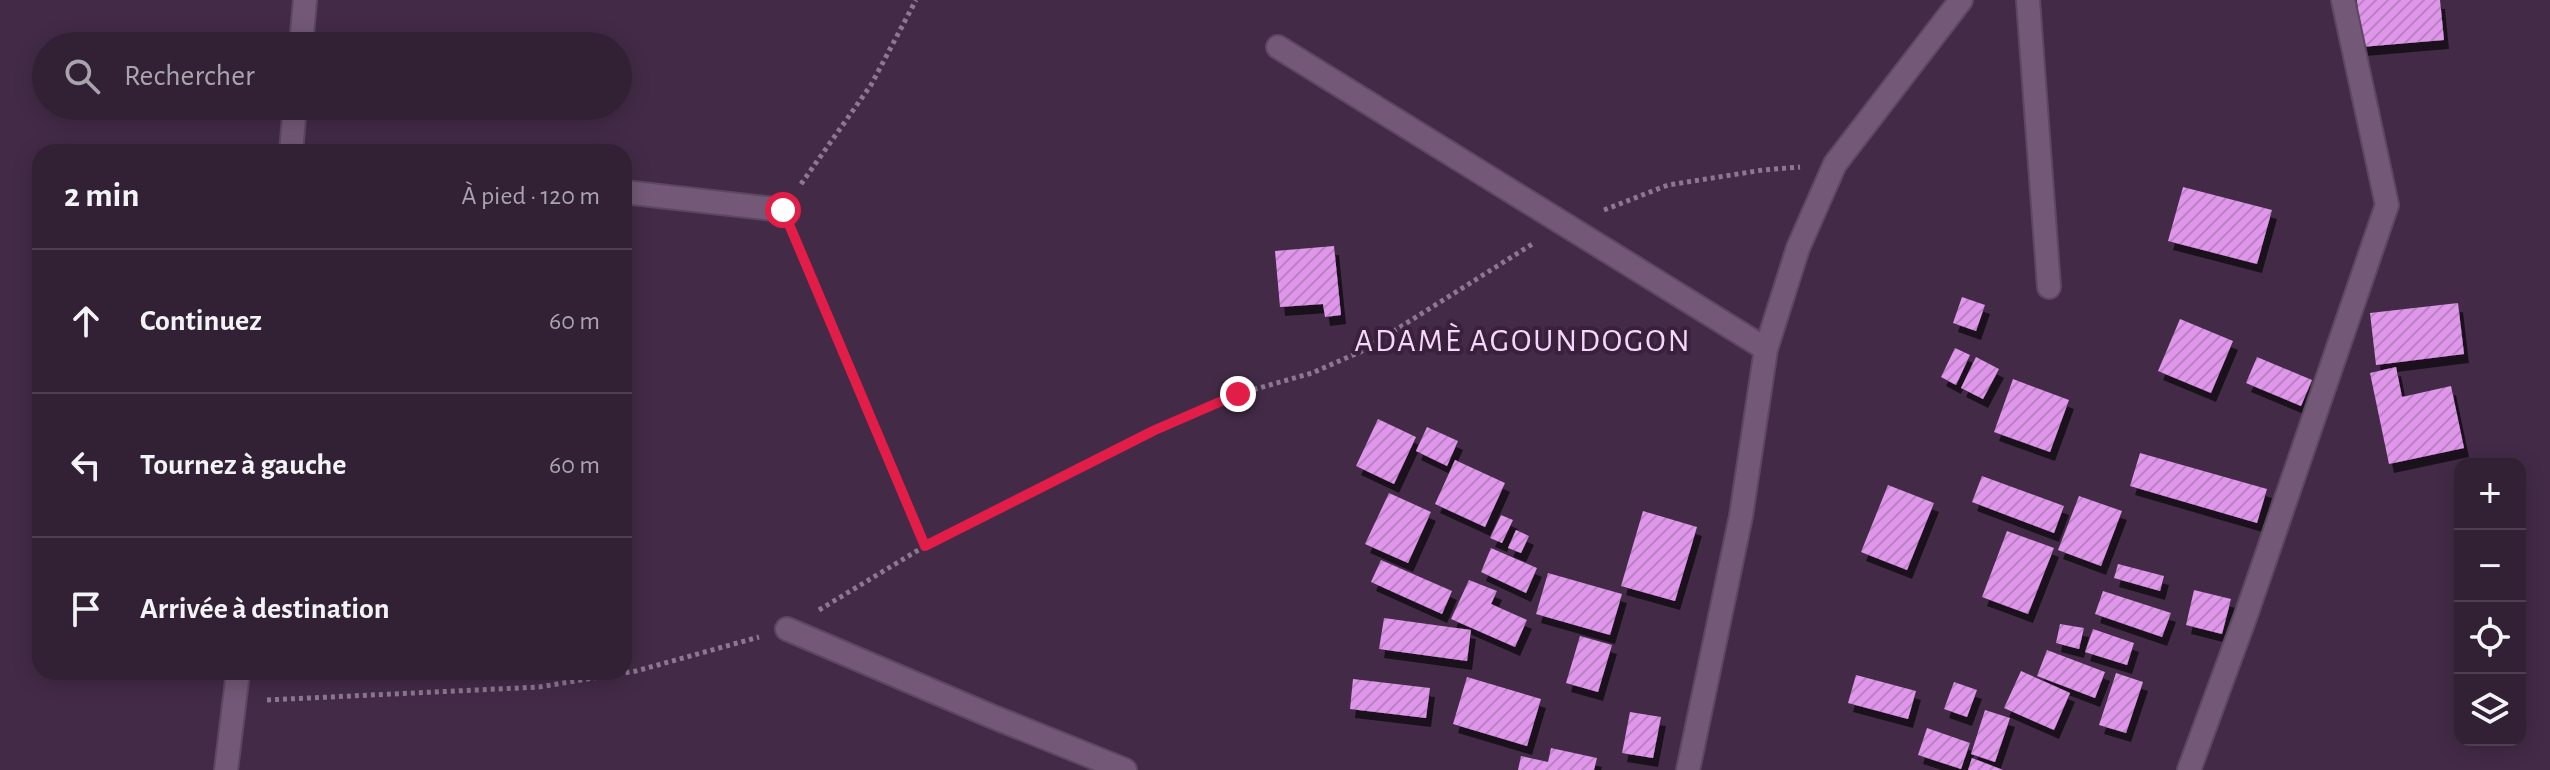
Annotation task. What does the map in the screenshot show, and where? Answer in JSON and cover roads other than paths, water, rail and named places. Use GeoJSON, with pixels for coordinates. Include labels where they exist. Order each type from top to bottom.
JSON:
{"type":"FeatureCollection","features":[{"type":"Feature","properties":{"kind":"street"},"geometry":{"type":"LineString","coordinates":[[302,32],[305,0]]}},
{"type":"Feature","properties":{"kind":"street"},"geometry":{"type":"LineString","coordinates":[[1688,770],[1741,516],[1766,349],[1798,248],[1835,164],[1961,0]]}},
{"type":"Feature","properties":{"kind":"street"},"geometry":{"type":"LineString","coordinates":[[2028,0],[2049,287]]}},
{"type":"Feature","properties":{"kind":"street"},"geometry":{"type":"LineString","coordinates":[[2189,770],[2245,618],[2387,205],[2343,0]]}},
{"type":"Feature","properties":{"kind":"street"},"geometry":{"type":"LineString","coordinates":[[1278,47],[1766,349]]}},
{"type":"Feature","properties":{"kind":"street"},"geometry":{"type":"LineString","coordinates":[[292,144],[294,120]]}},
{"type":"Feature","properties":{"kind":"street"},"geometry":{"type":"LineString","coordinates":[[632,193],[783,210]]}},
{"type":"Feature","properties":{"kind":"street"},"geometry":{"type":"LineString","coordinates":[[787,629],[1125,770]]}},
{"type":"Feature","properties":{"kind":"street"},"geometry":{"type":"LineString","coordinates":[[226,770],[237,680]]}},
{"type":"Feature","properties":{"kind":"district","name":"ADAMÈ AGOUNDOGON"},"geometry":{"type":"Point","coordinates":[1523,341]}}]}
